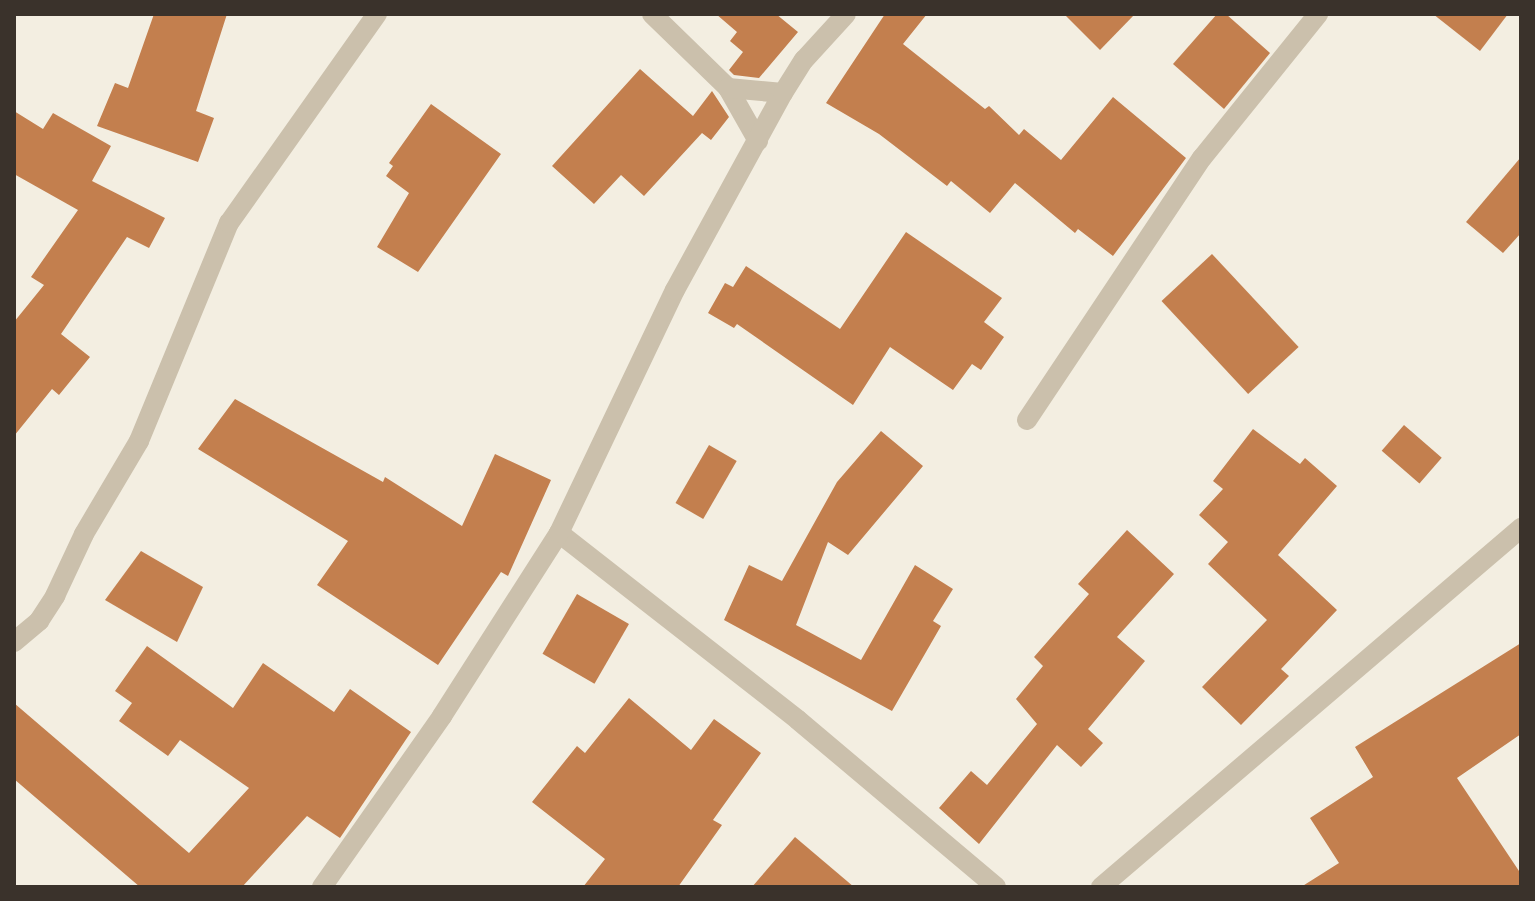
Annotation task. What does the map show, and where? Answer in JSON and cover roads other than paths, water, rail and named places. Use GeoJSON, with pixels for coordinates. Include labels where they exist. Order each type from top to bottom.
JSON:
{"type":"FeatureCollection","features":[{"type":"Feature","properties":{"kind":"street"},"geometry":{"type":"LineString","coordinates":[[14,642],[39,621],[55,596],[84,534],[139,441],[229,223],[377,14]]}},
{"type":"Feature","properties":{"kind":"street"},"geometry":{"type":"LineString","coordinates":[[652,14],[728,88],[758,141]]}},
{"type":"Feature","properties":{"kind":"street"},"geometry":{"type":"LineString","coordinates":[[322,887],[442,716],[559,533],[675,290],[783,93],[804,60],[846,14]]}},
{"type":"Feature","properties":{"kind":"street"},"geometry":{"type":"LineString","coordinates":[[1027,420],[1151,241],[1202,158],[1318,14]]}},
{"type":"Feature","properties":{"kind":"street"},"geometry":{"type":"LineString","coordinates":[[728,88],[783,93]]}},
{"type":"Feature","properties":{"kind":"street"},"geometry":{"type":"LineString","coordinates":[[1101,887],[1521,528]]}},
{"type":"Feature","properties":{"kind":"street"},"geometry":{"type":"LineString","coordinates":[[559,533],[798,720],[996,887]]}}]}
